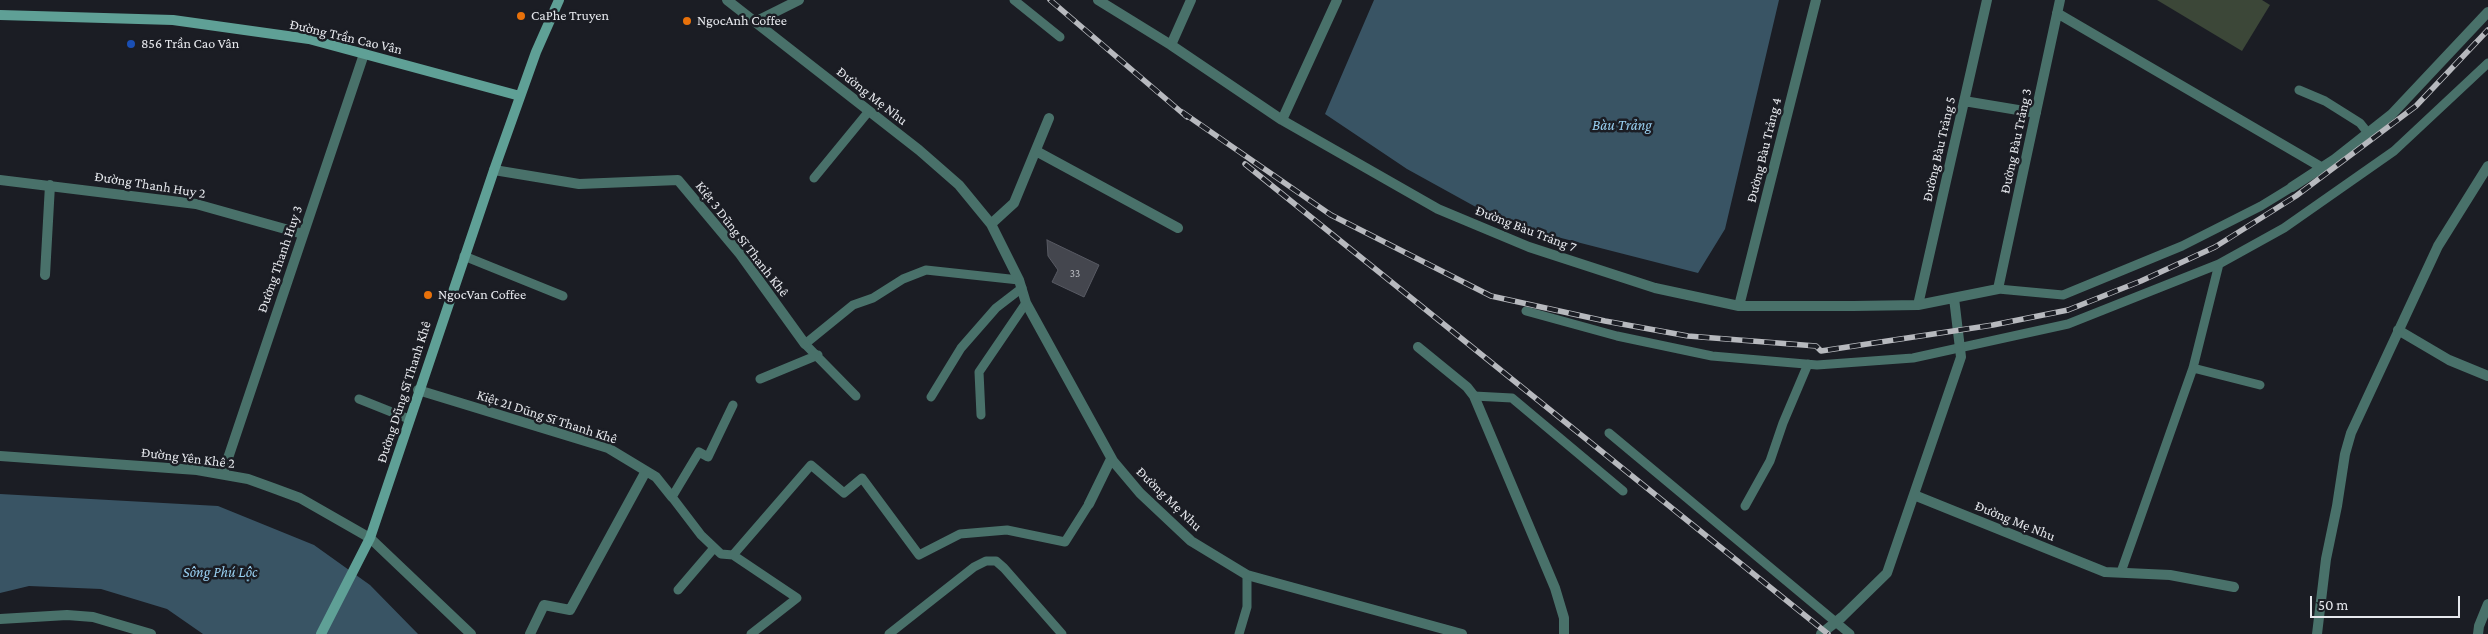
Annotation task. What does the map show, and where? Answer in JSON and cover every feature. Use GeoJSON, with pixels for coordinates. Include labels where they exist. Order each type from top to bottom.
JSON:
{"type":"FeatureCollection","features":[{"type":"Feature","properties":{"kind":"main road"},"geometry":{"type":"LineString","coordinates":[[520,96],[559,0]]}},
{"type":"Feature","properties":{"kind":"main road","name":"Đường Trần Cao Vân"},"geometry":{"type":"LineString","coordinates":[[0,15],[173,20],[309,39],[520,96]]}},
{"type":"Feature","properties":{"kind":"main road","name":"Đường Dũng Sĩ Thanh Khê"},"geometry":{"type":"LineString","coordinates":[[321,634],[370,538],[418,390],[520,96]]}},
{"type":"Feature","properties":{"kind":"street","name":"Đường Mẹ Nhu"},"geometry":{"type":"LineString","coordinates":[[727,0],[869,111],[959,185],[991,224],[1020,284],[1026,303],[1111,458],[1140,493],[1191,541],[1247,575],[1462,634]]}},
{"type":"Feature","properties":{"kind":"street"},"geometry":{"type":"LineString","coordinates":[[755,22],[799,0]]}},
{"type":"Feature","properties":{"kind":"street","name":"Đường Bàu Trảng 7"},"geometry":{"type":"LineString","coordinates":[[1098,0],[1171,45],[1282,120],[1438,209],[1529,247],[1655,288],[1739,306],[1918,305],[1998,289]]}},
{"type":"Feature","properties":{"kind":"street"},"geometry":{"type":"LineString","coordinates":[[1171,45],[1191,0]]}},
{"type":"Feature","properties":{"kind":"street"},"geometry":{"type":"LineString","coordinates":[[1282,120],[1337,0]]}},
{"type":"Feature","properties":{"kind":"street","name":"Đường Bàu Trảng 4"},"geometry":{"type":"LineString","coordinates":[[1739,306],[1816,0]]}},
{"type":"Feature","properties":{"kind":"street","name":"Đường Bàu Trảng 5"},"geometry":{"type":"LineString","coordinates":[[1918,305],[1987,0]]}},
{"type":"Feature","properties":{"kind":"street","name":"Đường Bàu Trảng 3"},"geometry":{"type":"LineString","coordinates":[[1998,289],[2060,0]]}},
{"type":"Feature","properties":{"kind":"street"},"geometry":{"type":"LineString","coordinates":[[2292,187],[2321,168],[2392,114],[2488,12]]}},
{"type":"Feature","properties":{"kind":"street"},"geometry":{"type":"LineString","coordinates":[[2057,13],[2321,168]]}},
{"type":"Feature","properties":{"kind":"street","name":"Đường Thanh Huy 3"},"geometry":{"type":"LineString","coordinates":[[222,473],[364,54]]}},
{"type":"Feature","properties":{"kind":"street"},"geometry":{"type":"LineString","coordinates":[[1964,101],[2036,113]]}},
{"type":"Feature","properties":{"kind":"street"},"geometry":{"type":"LineString","coordinates":[[991,224],[1014,203],[1050,118]]}},
{"type":"Feature","properties":{"kind":"street"},"geometry":{"type":"LineString","coordinates":[[1036,151],[1178,228]]}},
{"type":"Feature","properties":{"kind":"street"},"geometry":{"type":"LineString","coordinates":[[2317,634],[2326,559],[2345,454],[2351,433],[2438,246],[2488,166]]}},
{"type":"Feature","properties":{"kind":"street","name":"Kiệt 3 Dũng Sĩ Thanh Khê"},"geometry":{"type":"LineString","coordinates":[[494,170],[580,184],[678,180],[740,254],[805,344]]}},
{"type":"Feature","properties":{"kind":"street","name":"Đường Thanh Huy 2"},"geometry":{"type":"LineString","coordinates":[[0,180],[196,204],[302,234]]}},
{"type":"Feature","properties":{"kind":"street"},"geometry":{"type":"LineString","coordinates":[[45,275],[50,185]]}},
{"type":"Feature","properties":{"kind":"street"},"geometry":{"type":"LineString","coordinates":[[1821,634],[1842,617],[1887,573],[1960,352],[1954,298]]}},
{"type":"Feature","properties":{"kind":"street"},"geometry":{"type":"LineString","coordinates":[[2398,330],[2450,360],[2488,376]]}},
{"type":"Feature","properties":{"kind":"street"},"geometry":{"type":"LineString","coordinates":[[1418,347],[1467,387],[1474,396],[1555,588],[1564,618],[1564,634]]}},
{"type":"Feature","properties":{"kind":"street","name":"Kiệt 21 Dũng Sĩ Thanh Khê"},"geometry":{"type":"LineString","coordinates":[[418,390],[608,448],[656,477],[672,497]]}},
{"type":"Feature","properties":{"kind":"street","name":"Đường Yên Khê 2"},"geometry":{"type":"LineString","coordinates":[[0,456],[222,473],[248,479],[300,498],[370,538],[471,634]]}},
{"type":"Feature","properties":{"kind":"street"},"geometry":{"type":"LineString","coordinates":[[1089,504],[1111,458]]}},
{"type":"Feature","properties":{"kind":"street"},"geometry":{"type":"LineString","coordinates":[[530,634],[544,605],[570,610],[646,471]]}},
{"type":"Feature","properties":{"kind":"street","name":"Đường Mẹ Nhu"},"geometry":{"type":"LineString","coordinates":[[1914,495],[2105,572],[2120,572]]}},
{"type":"Feature","properties":{"kind":"street"},"geometry":{"type":"LineString","coordinates":[[2120,572],[2170,575],[2234,588]]}},
{"type":"Feature","properties":{"kind":"street"},"geometry":{"type":"LineString","coordinates":[[2478,634],[2479,626],[2488,604]]}},
{"type":"Feature","properties":{"kind":"street"},"geometry":{"type":"LineString","coordinates":[[0,619],[68,615],[93,617],[151,634]]}},
{"type":"Feature","properties":{"kind":"lane"},"geometry":{"type":"LineString","coordinates":[[1014,0],[1060,37]]}},
{"type":"Feature","properties":{"kind":"lane"},"geometry":{"type":"LineString","coordinates":[[1526,311],[1617,336],[1712,356],[1808,364],[1913,358],[1960,352],[2068,324],[2219,264],[2284,228],[2394,151],[2488,63]]}},
{"type":"Feature","properties":{"kind":"lane"},"geometry":{"type":"LineString","coordinates":[[2299,90],[2325,101],[2360,123],[2368,133]]}},
{"type":"Feature","properties":{"kind":"lane"},"geometry":{"type":"LineString","coordinates":[[814,178],[869,111]]}},
{"type":"Feature","properties":{"kind":"lane"},"geometry":{"type":"LineString","coordinates":[[1998,289],[2063,294],[2182,246],[2261,206],[2292,187]]}},
{"type":"Feature","properties":{"kind":"lane"},"geometry":{"type":"LineString","coordinates":[[464,256],[563,296]]}},
{"type":"Feature","properties":{"kind":"lane"},"geometry":{"type":"LineString","coordinates":[[2120,572],[2193,368],[2219,264]]}},
{"type":"Feature","properties":{"kind":"lane"},"geometry":{"type":"LineString","coordinates":[[856,396],[818,355],[805,344],[853,305],[874,298],[903,279],[926,270],[1020,284]]}},
{"type":"Feature","properties":{"kind":"lane"},"geometry":{"type":"LineString","coordinates":[[931,397],[961,348],[1020,284]]}},
{"type":"Feature","properties":{"kind":"lane"},"geometry":{"type":"LineString","coordinates":[[981,415],[979,372],[1026,303]]}},
{"type":"Feature","properties":{"kind":"lane"},"geometry":{"type":"LineString","coordinates":[[760,379],[818,355]]}},
{"type":"Feature","properties":{"kind":"lane"},"geometry":{"type":"LineString","coordinates":[[1745,506],[1770,461],[1783,423],[1808,364]]}},
{"type":"Feature","properties":{"kind":"lane"},"geometry":{"type":"LineString","coordinates":[[2193,368],[2260,385]]}},
{"type":"Feature","properties":{"kind":"lane"},"geometry":{"type":"LineString","coordinates":[[1474,396],[1512,398],[1623,491]]}},
{"type":"Feature","properties":{"kind":"lane"},"geometry":{"type":"LineString","coordinates":[[359,399],[409,419]]}},
{"type":"Feature","properties":{"kind":"lane"},"geometry":{"type":"LineString","coordinates":[[672,497],[699,452],[708,456],[733,405]]}},
{"type":"Feature","properties":{"kind":"lane"},"geometry":{"type":"LineString","coordinates":[[1609,433],[1850,634]]}},
{"type":"Feature","properties":{"kind":"lane"},"geometry":{"type":"LineString","coordinates":[[733,555],[811,465],[844,493],[862,478],[919,555],[960,534],[1007,530],[1065,542],[1089,504]]}},
{"type":"Feature","properties":{"kind":"lane","name":"Kiệt 21 Dũng Sĩ Thanh Khê"},"geometry":{"type":"LineString","coordinates":[[672,497],[701,535],[721,554],[733,555],[797,598],[751,634]]}},
{"type":"Feature","properties":{"kind":"lane"},"geometry":{"type":"LineString","coordinates":[[678,590],[714,548]]}},
{"type":"Feature","properties":{"kind":"lane"},"geometry":{"type":"LineString","coordinates":[[889,634],[974,567],[986,561],[996,561],[1062,634]]}},
{"type":"Feature","properties":{"kind":"lane"},"geometry":{"type":"LineString","coordinates":[[1239,634],[1247,607],[1247,575]]}},
{"type":"Feature","properties":{"kind":"green space"},"geometry":{"type":"Polygon","coordinates":[[[2157,0],[2262,0],[2270,5],[2242,51],[2157,0]]]}},
{"type":"Feature","properties":{"kind":"water","name":"Bàu Trảng"},"geometry":{"type":"Polygon","coordinates":[[[1374,0],[1779,0],[1725,229],[1698,273],[1522,228],[1494,217],[1407,169],[1325,114],[1374,0]]]}},
{"type":"Feature","properties":{"kind":"water","name":"Sông Phú Lộc"},"geometry":{"type":"Polygon","coordinates":[[[0,494],[218,506],[314,545],[370,585],[418,634],[203,634],[167,609],[101,589],[29,586],[0,593],[0,494]]]}},
{"type":"Feature","properties":{"kind":"building"},"geometry":{"type":"Polygon","coordinates":[[[1047,240],[1099,265],[1084,297],[1052,282],[1058,270],[1048,256],[1047,240]]]}},
{"type":"Feature","properties":{"kind":"railway"},"geometry":{"type":"LineString","coordinates":[[1050,0],[1187,117]]}},
{"type":"Feature","properties":{"kind":"railway"},"geometry":{"type":"LineString","coordinates":[[1182,112],[1331,215],[1491,296],[1605,321],[1688,336],[1816,346],[1821,351],[1993,325],[2068,310],[2141,281],[2215,247],[2296,196],[2416,106],[2488,30]]}},
{"type":"Feature","properties":{"kind":"railway"},"geometry":{"type":"LineString","coordinates":[[1245,164],[1828,634]]}},
{"type":"Feature","properties":{"kind":"place","name":"CaPhe Truyen"},"geometry":{"type":"Point","coordinates":[521,16]}},
{"type":"Feature","properties":{"kind":"place","name":"NgocAnh Coffee"},"geometry":{"type":"Point","coordinates":[687,21]}},
{"type":"Feature","properties":{"kind":"place","name":"856 Trần Cao Vân"},"geometry":{"type":"Point","coordinates":[131,44]}},
{"type":"Feature","properties":{"kind":"place","name":"NgocVan Coffee"},"geometry":{"type":"Point","coordinates":[428,295]}}]}
